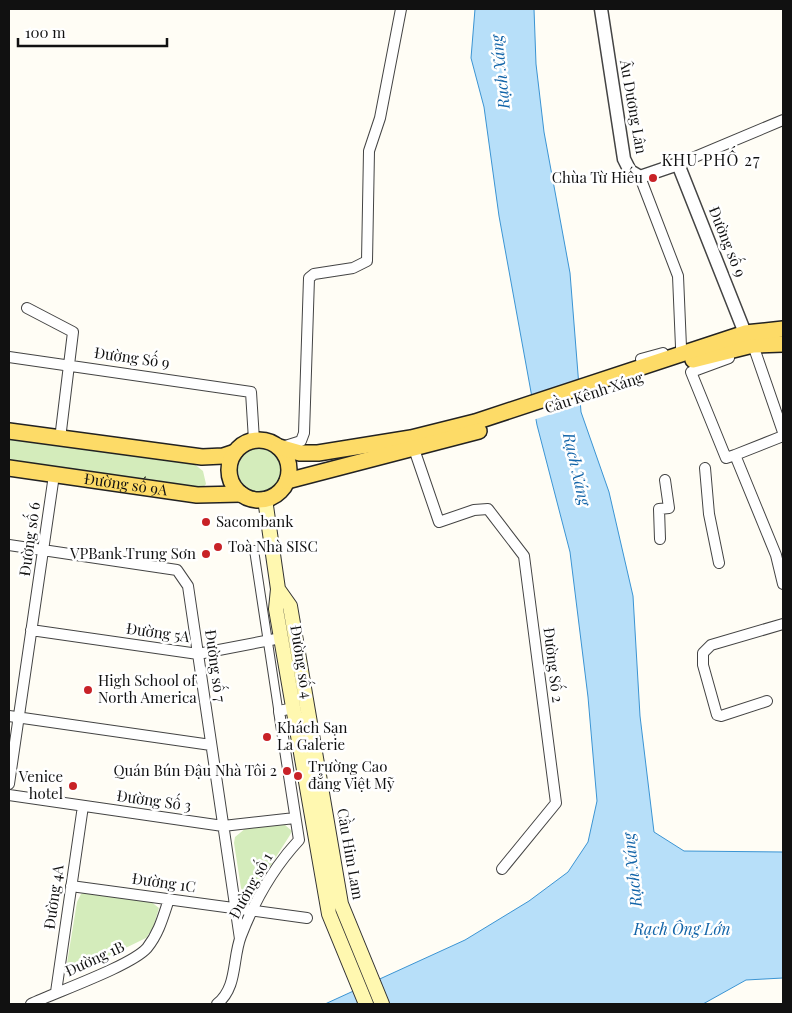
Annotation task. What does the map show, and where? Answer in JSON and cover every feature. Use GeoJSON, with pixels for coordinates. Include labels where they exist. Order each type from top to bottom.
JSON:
{"type":"FeatureCollection","features":[{"type":"Feature","properties":{"kind":"main road"},"geometry":{"type":"LineString","coordinates":[[749,339],[783,329]]}},
{"type":"Feature","properties":{"kind":"main road"},"geometry":{"type":"LineString","coordinates":[[749,339],[783,344]]}},
{"type":"Feature","properties":{"kind":"main road","name":"Cầu Kênh Xáng"},"geometry":{"type":"LineString","coordinates":[[477,427],[749,339]]}},
{"type":"Feature","properties":{"kind":"main road"},"geometry":{"type":"LineString","coordinates":[[279,447],[288,463],[287,481],[275,496],[255,500],[241,494],[230,479],[231,460],[235,452],[246,443],[254,440],[263,440],[300,453],[318,453],[477,427]]}},
{"type":"Feature","properties":{"kind":"main road"},"geometry":{"type":"LineString","coordinates":[[287,481],[414,449],[477,427]]}},
{"type":"Feature","properties":{"kind":"main road"},"geometry":{"type":"LineString","coordinates":[[9,431],[202,457],[235,452]]}},
{"type":"Feature","properties":{"kind":"main road","name":"Đường số 9A"},"geometry":{"type":"LineString","coordinates":[[9,468],[198,496],[241,494]]}},
{"type":"Feature","properties":{"kind":"main road","name":"Đường số 4"},"geometry":{"type":"LineString","coordinates":[[265,499],[278,589],[274,639],[293,708]]}},
{"type":"Feature","properties":{"kind":"main road","name":"Đường số 4"},"geometry":{"type":"LineString","coordinates":[[278,589],[290,606],[307,704]]}},
{"type":"Feature","properties":{"kind":"main road","name":"Cầu Him Lam"},"geometry":{"type":"LineString","coordinates":[[307,704],[341,904],[382,1004]]}},
{"type":"Feature","properties":{"kind":"main road","name":"Cầu Him Lam"},"geometry":{"type":"LineString","coordinates":[[293,708],[329,914],[366,1004]]}},
{"type":"Feature","properties":{"kind":"street"},"geometry":{"type":"LineString","coordinates":[[279,447],[295,444],[301,440],[304,433],[309,278],[314,274],[353,268],[367,261],[369,151],[380,118],[401,9]]}},
{"type":"Feature","properties":{"kind":"street","name":"Âu Dương Lân"},"geometry":{"type":"LineString","coordinates":[[601,9],[624,159],[630,170],[640,177],[678,276],[681,347]]}},
{"type":"Feature","properties":{"kind":"street"},"geometry":{"type":"LineString","coordinates":[[640,177],[678,164],[783,120]]}},
{"type":"Feature","properties":{"kind":"street","name":"Đường số 9"},"geometry":{"type":"LineString","coordinates":[[678,164],[749,339]]}},
{"type":"Feature","properties":{"kind":"street"},"geometry":{"type":"LineString","coordinates":[[27,308],[73,332],[60,439]]}},
{"type":"Feature","properties":{"kind":"street"},"geometry":{"type":"LineString","coordinates":[[641,359],[681,347],[749,339]]}},
{"type":"Feature","properties":{"kind":"street"},"geometry":{"type":"LineString","coordinates":[[749,339],[691,372],[726,458],[783,436]]}},
{"type":"Feature","properties":{"kind":"street"},"geometry":{"type":"LineString","coordinates":[[749,339],[783,432]]}},
{"type":"Feature","properties":{"kind":"street","name":"Đường Số 9"},"geometry":{"type":"LineString","coordinates":[[9,357],[251,392],[254,440]]}},
{"type":"Feature","properties":{"kind":"street","name":"Đường Số 2"},"geometry":{"type":"LineString","coordinates":[[414,449],[439,522],[474,510],[488,509],[524,556],[556,803],[502,869]]}},
{"type":"Feature","properties":{"kind":"street"},"geometry":{"type":"LineString","coordinates":[[735,455],[770,542],[783,584]]}},
{"type":"Feature","properties":{"kind":"street"},"geometry":{"type":"LineString","coordinates":[[705,468],[709,514],[719,563]]}},
{"type":"Feature","properties":{"kind":"street","name":"Đường số 6"},"geometry":{"type":"LineString","coordinates":[[9,784],[14,716],[31,630],[54,475]]}},
{"type":"Feature","properties":{"kind":"street"},"geometry":{"type":"LineString","coordinates":[[660,539],[660,509],[669,508],[664,480]]}},
{"type":"Feature","properties":{"kind":"street","name":"Đường số 7"},"geometry":{"type":"LineString","coordinates":[[9,545],[177,570],[188,586],[240,939]]}},
{"type":"Feature","properties":{"kind":"street"},"geometry":{"type":"LineString","coordinates":[[254,550],[274,639],[295,818]]}},
{"type":"Feature","properties":{"kind":"street"},"geometry":{"type":"LineString","coordinates":[[767,701],[721,716],[717,715],[703,665],[703,653],[711,645],[783,624]]}},
{"type":"Feature","properties":{"kind":"street","name":"Đường 5A"},"geometry":{"type":"LineString","coordinates":[[31,630],[198,654],[274,639]]}},
{"type":"Feature","properties":{"kind":"street","name":"Đường số 4"},"geometry":{"type":"LineString","coordinates":[[293,708],[279,711],[295,818]]}},
{"type":"Feature","properties":{"kind":"street"},"geometry":{"type":"LineString","coordinates":[[14,716],[211,745]]}},
{"type":"Feature","properties":{"kind":"street","name":"Đường Số 3"},"geometry":{"type":"LineString","coordinates":[[9,795],[223,826],[295,818]]}},
{"type":"Feature","properties":{"kind":"street","name":"Đường 4A"},"geometry":{"type":"LineString","coordinates":[[56,992],[83,806]]}},
{"type":"Feature","properties":{"kind":"street","name":"Đường số 1"},"geometry":{"type":"LineString","coordinates":[[217,1004],[231,986],[240,939],[252,910],[284,856],[299,840],[295,818]]}},
{"type":"Feature","properties":{"kind":"street","name":"Đường 1C"},"geometry":{"type":"LineString","coordinates":[[71,886],[307,918]]}},
{"type":"Feature","properties":{"kind":"street","name":"Đường 1B"},"geometry":{"type":"LineString","coordinates":[[31,1004],[126,962],[146,950],[160,929],[169,899]]}},
{"type":"Feature","properties":{"kind":"green space"},"geometry":{"type":"Polygon","coordinates":[[[9,436],[193,463],[203,471],[206,484],[202,489],[9,463],[9,436]]]}},
{"type":"Feature","properties":{"kind":"green space"},"geometry":{"type":"Polygon","coordinates":[[[264,448],[276,454],[281,461],[281,479],[276,486],[269,491],[256,492],[248,489],[241,482],[238,466],[241,458],[248,451],[264,448]]]}},
{"type":"Feature","properties":{"kind":"green space"},"geometry":{"type":"Polygon","coordinates":[[[285,825],[292,831],[290,835],[253,893],[249,895],[244,894],[241,888],[234,843],[235,837],[246,828],[285,825]]]}},
{"type":"Feature","properties":{"kind":"green space"},"geometry":{"type":"Polygon","coordinates":[[[86,892],[150,901],[159,908],[153,928],[146,938],[70,975],[67,972],[67,963],[77,902],[81,894],[86,892]]]}},
{"type":"Feature","properties":{"kind":"water"},"geometry":{"type":"Polygon","coordinates":[[[475,9],[534,9],[536,64],[544,132],[570,273],[581,412],[609,492],[633,596],[640,716],[654,832],[684,851],[783,852],[783,978],[746,980],[703,1004],[325,1004],[465,940],[529,901],[568,872],[588,842],[597,801],[588,697],[570,552],[537,425],[499,216],[484,107],[471,58],[475,9]]]}},
{"type":"Feature","properties":{"kind":"pier"},"geometry":{"type":"Polygon","coordinates":[[[580,384],[582,404],[533,420],[530,400],[580,384]]]}},
{"type":"Feature","properties":{"kind":"place","name":"Chùa Từ Hiếu"},"geometry":{"type":"Point","coordinates":[653,178]}},
{"type":"Feature","properties":{"kind":"place","name":"Sacombank"},"geometry":{"type":"Point","coordinates":[206,522]}},
{"type":"Feature","properties":{"kind":"place","name":"Toà Nhà SISC"},"geometry":{"type":"Point","coordinates":[218,547]}},
{"type":"Feature","properties":{"kind":"place","name":"VPBank Trung Sơn"},"geometry":{"type":"Point","coordinates":[206,554]}},
{"type":"Feature","properties":{"kind":"place","name":"High School of North America"},"geometry":{"type":"Point","coordinates":[88,690]}},
{"type":"Feature","properties":{"kind":"place","name":"Khách Sạn La Galerie"},"geometry":{"type":"Point","coordinates":[267,737]}},
{"type":"Feature","properties":{"kind":"place","name":"Quán Bún Đậu Nhà Tôi 2"},"geometry":{"type":"Point","coordinates":[287,771]}},
{"type":"Feature","properties":{"kind":"place","name":"Trường Cao đẳng Việt Mỹ"},"geometry":{"type":"Point","coordinates":[298,776]}},
{"type":"Feature","properties":{"kind":"place","name":"Venice hotel"},"geometry":{"type":"Point","coordinates":[73,786]}},
{"type":"Feature","properties":{"kind":"district","name":"KHU PHỐ 27"},"geometry":{"type":"Point","coordinates":[711,160]}},
{"type":"Feature","properties":{"kind":"water label","name":"Rạch Xáng"},"geometry":{"type":"Point","coordinates":[500,72]}},
{"type":"Feature","properties":{"kind":"water label","name":"Rạch Xáng"},"geometry":{"type":"Point","coordinates":[577,469]}},
{"type":"Feature","properties":{"kind":"water label","name":"Rạch Xáng"},"geometry":{"type":"Point","coordinates":[632,870]}},
{"type":"Feature","properties":{"kind":"water label","name":"Rạch Ông Lớn"},"geometry":{"type":"Point","coordinates":[682,929]}}]}
